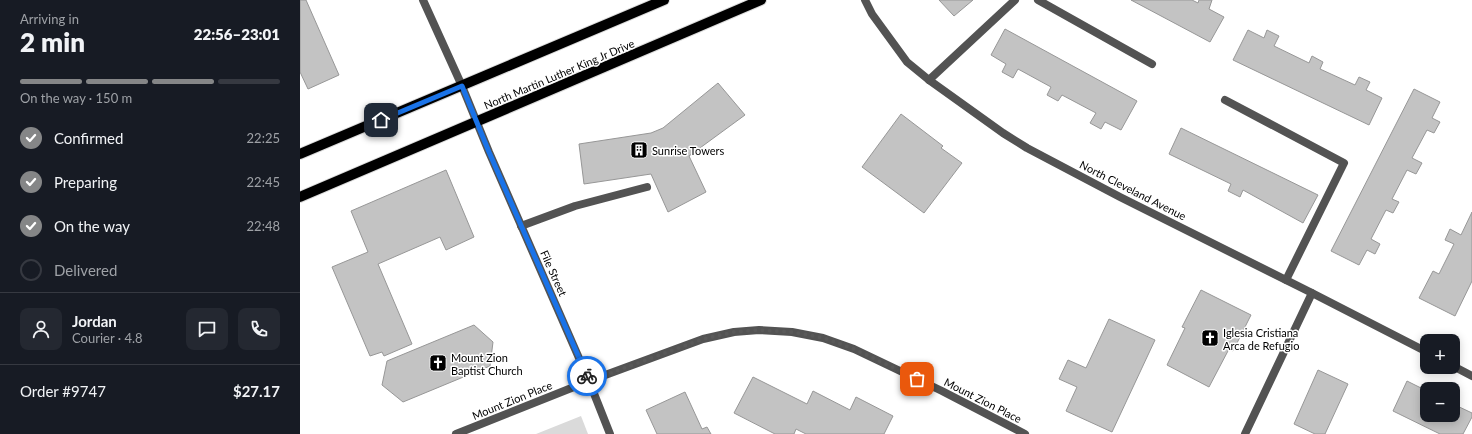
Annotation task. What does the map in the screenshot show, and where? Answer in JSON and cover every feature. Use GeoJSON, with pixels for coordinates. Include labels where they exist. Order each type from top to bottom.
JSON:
{"type":"FeatureCollection","features":[{"type":"Feature","properties":{"kind":"main road"},"geometry":{"type":"LineString","coordinates":[[300,154],[664,0]]}},
{"type":"Feature","properties":{"kind":"main road","name":"North Martin Luther King Jr Drive"},"geometry":{"type":"LineString","coordinates":[[300,196],[761,0]]}},
{"type":"Feature","properties":{"kind":"street"},"geometry":{"type":"LineString","coordinates":[[423,0],[477,122]]}},
{"type":"Feature","properties":{"kind":"street","name":"North Cleveland Avenue"},"geometry":{"type":"LineString","coordinates":[[865,0],[872,14],[907,62],[929,80],[1003,133],[1027,148],[1120,197],[1420,348]]}},
{"type":"Feature","properties":{"kind":"street"},"geometry":{"type":"LineString","coordinates":[[929,80],[1015,0]]}},
{"type":"Feature","properties":{"kind":"street"},"geometry":{"type":"LineString","coordinates":[[1038,0],[1152,64]]}},
{"type":"Feature","properties":{"kind":"street"},"geometry":{"type":"LineString","coordinates":[[1225,100],[1344,163],[1286,280]]}},
{"type":"Feature","properties":{"kind":"street","name":"File Street"},"geometry":{"type":"LineString","coordinates":[[477,122],[589,381],[610,434]]}},
{"type":"Feature","properties":{"kind":"street"},"geometry":{"type":"LineString","coordinates":[[521,226],[575,206],[647,187]]}},
{"type":"Feature","properties":{"kind":"street"},"geometry":{"type":"LineString","coordinates":[[1245,434],[1312,293]]}},
{"type":"Feature","properties":{"kind":"street","name":"Mount Zion Place"},"geometry":{"type":"LineString","coordinates":[[456,434],[589,381],[703,339],[734,332],[759,330],[792,332],[824,338],[854,349],[942,391],[1025,434]]}},
{"type":"Feature","properties":{"kind":"street"},"geometry":{"type":"LineString","coordinates":[[1460,370],[1472,376]]}},
{"type":"Feature","properties":{"kind":"shaded area"},"geometry":{"type":"Polygon","coordinates":[[[581,416],[588,434],[536,434],[581,416]]]}},
{"type":"Feature","properties":{"kind":"building"},"geometry":{"type":"Polygon","coordinates":[[[300,0],[306,0],[339,75],[308,89],[300,72],[300,0]]]}},
{"type":"Feature","properties":{"kind":"building"},"geometry":{"type":"Polygon","coordinates":[[[939,0],[973,0],[954,16],[939,0]]]}},
{"type":"Feature","properties":{"kind":"building"},"geometry":{"type":"Polygon","coordinates":[[[1131,0],[1192,0],[1198,3],[1199,0],[1212,0],[1209,9],[1224,17],[1210,42],[1131,0]]]}},
{"type":"Feature","properties":{"kind":"building"},"geometry":{"type":"Polygon","coordinates":[[[1005,29],[1137,101],[1121,130],[1105,122],[1101,129],[1090,123],[1096,113],[1062,95],[1058,101],[1047,95],[1051,87],[1018,69],[1013,78],[1002,72],[1006,64],[991,55],[1005,29]]]}},
{"type":"Feature","properties":{"kind":"building"},"geometry":{"type":"Polygon","coordinates":[[[1248,30],[1264,38],[1267,30],[1279,36],[1274,46],[1309,63],[1312,56],[1323,62],[1320,69],[1355,85],[1359,77],[1370,82],[1366,90],[1382,98],[1369,125],[1233,60],[1248,30]]]}},
{"type":"Feature","properties":{"kind":"building","name":"Sunrise Towers"},"geometry":{"type":"Polygon","coordinates":[[[718,83],[745,115],[689,156],[706,192],[668,212],[651,174],[584,184],[579,144],[651,133],[663,128],[718,83]]]}},
{"type":"Feature","properties":{"kind":"building"},"geometry":{"type":"Polygon","coordinates":[[[1414,89],[1440,102],[1432,118],[1440,122],[1434,133],[1427,130],[1412,158],[1422,163],[1416,174],[1407,170],[1392,199],[1399,202],[1393,213],[1386,210],[1371,239],[1380,244],[1375,254],[1367,250],[1359,265],[1331,251],[1414,89]]]}},
{"type":"Feature","properties":{"kind":"building"},"geometry":{"type":"Polygon","coordinates":[[[901,114],[943,146],[941,148],[962,163],[924,213],[862,167],[901,114]]]}},
{"type":"Feature","properties":{"kind":"building"},"geometry":{"type":"Polygon","coordinates":[[[1181,128],[1318,195],[1303,223],[1243,190],[1240,197],[1228,191],[1231,184],[1169,154],[1181,128]]]}},
{"type":"Feature","properties":{"kind":"building"},"geometry":{"type":"Polygon","coordinates":[[[446,170],[474,237],[446,250],[440,237],[378,264],[412,344],[384,356],[382,352],[370,356],[332,267],[368,252],[351,211],[446,170]]]}},
{"type":"Feature","properties":{"kind":"building"},"geometry":{"type":"Polygon","coordinates":[[[1472,212],[1472,281],[1455,316],[1419,298],[1433,271],[1439,274],[1454,244],[1445,240],[1450,229],[1461,235],[1472,212]]]}},
{"type":"Feature","properties":{"kind":"building","name":"Iglesia Cristiana Arca de Refugio"},"geometry":{"type":"Polygon","coordinates":[[[1201,290],[1251,315],[1233,351],[1229,349],[1209,387],[1167,365],[1185,328],[1182,327],[1201,290]]]}},
{"type":"Feature","properties":{"kind":"building"},"geometry":{"type":"Polygon","coordinates":[[[1109,319],[1155,340],[1112,432],[1066,411],[1077,387],[1059,379],[1068,360],[1086,368],[1109,319]]]}},
{"type":"Feature","properties":{"kind":"building","name":"Mount Zion Baptist Church"},"geometry":{"type":"Polygon","coordinates":[[[474,325],[493,342],[490,366],[403,402],[382,385],[387,361],[474,325]]]}},
{"type":"Feature","properties":{"kind":"building"},"geometry":{"type":"Polygon","coordinates":[[[1318,370],[1348,384],[1325,434],[1315,434],[1294,424],[1318,370]]]}},
{"type":"Feature","properties":{"kind":"building"},"geometry":{"type":"Polygon","coordinates":[[[753,377],[807,404],[813,391],[850,410],[856,397],[893,416],[884,434],[806,434],[796,429],[794,434],[775,434],[734,413],[753,377]]]}},
{"type":"Feature","properties":{"kind":"building"},"geometry":{"type":"Polygon","coordinates":[[[1407,381],[1420,388],[1420,422],[1460,422],[1460,407],[1472,413],[1472,417],[1463,434],[1440,434],[1393,411],[1407,381]]]}},
{"type":"Feature","properties":{"kind":"building"},"geometry":{"type":"Polygon","coordinates":[[[685,392],[702,429],[707,427],[711,434],[657,434],[646,410],[685,392]]]}},
{"type":"Feature","properties":{"kind":"way so far"},"geometry":{"type":"LineString","coordinates":[[587,376],[589,381],[703,339],[734,332],[759,330],[792,332],[824,338],[854,349],[917,379]]}},
{"type":"Feature","properties":{"kind":"place","name":"Sunrise Towers"},"geometry":{"type":"Point","coordinates":[639,150]}},
{"type":"Feature","properties":{"kind":"place","name":"Iglesia Cristiana Arca de Refugio"},"geometry":{"type":"Point","coordinates":[1210,338]}},
{"type":"Feature","properties":{"kind":"place","name":"Mount Zion Baptist Church"},"geometry":{"type":"Point","coordinates":[438,363]}},
{"type":"Feature","properties":{"kind":"route"},"geometry":{"type":"LineString","coordinates":[[381,120],[462,86],[489,152],[587,376]]}}]}
